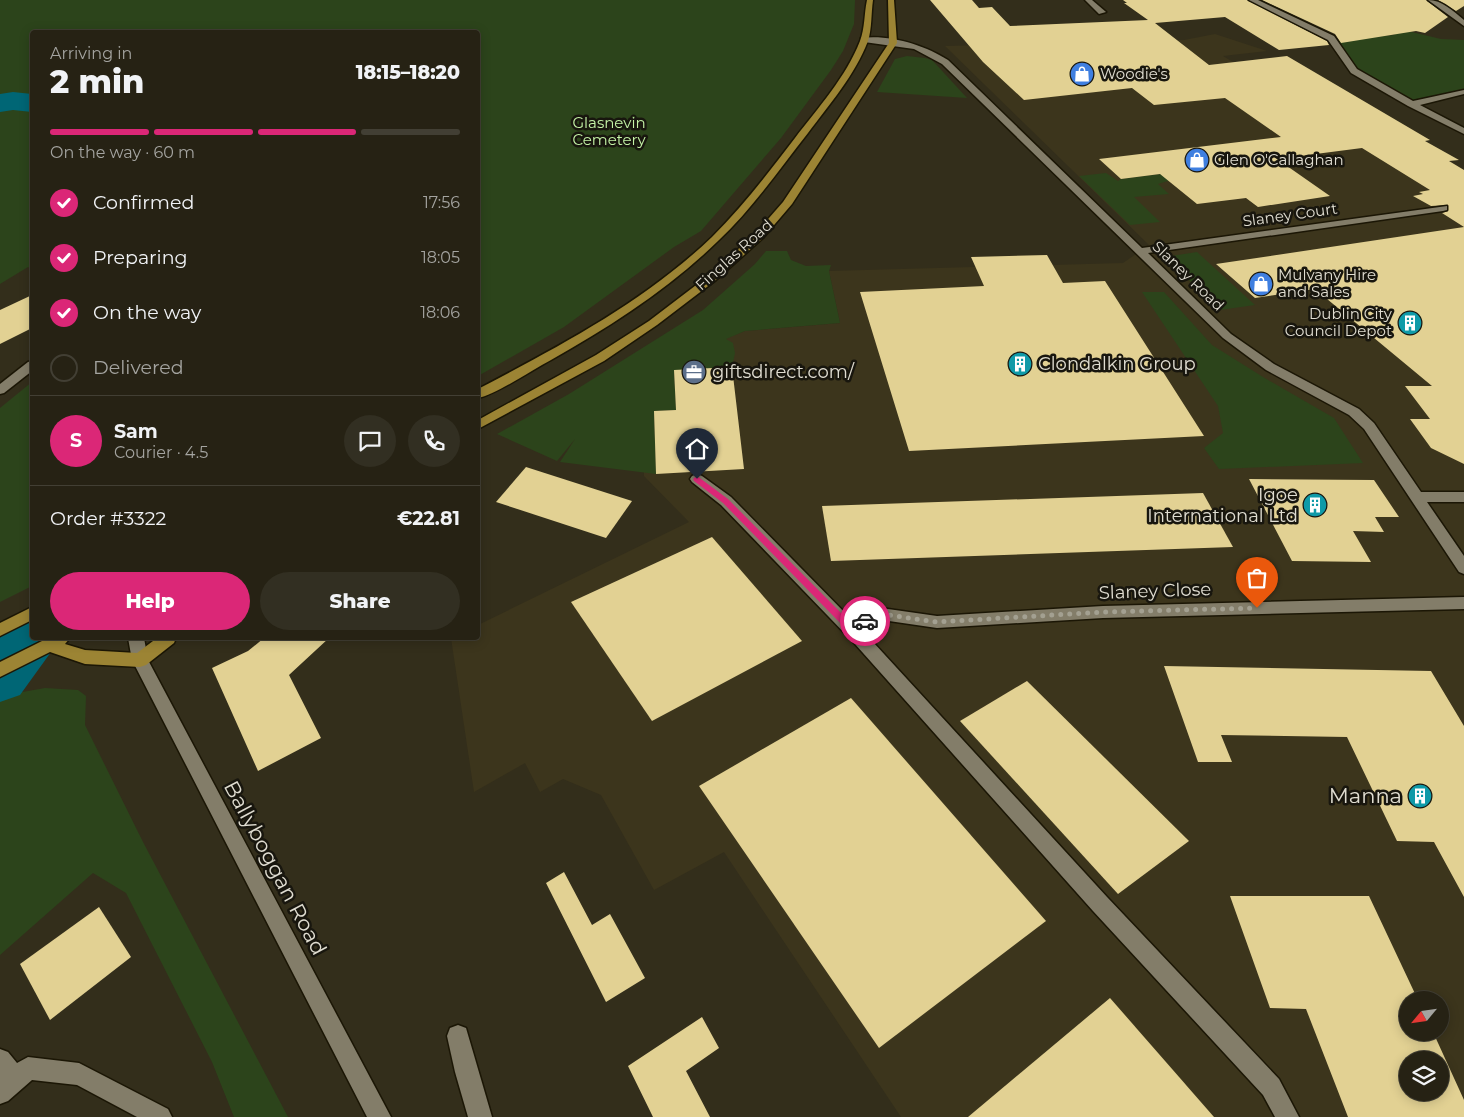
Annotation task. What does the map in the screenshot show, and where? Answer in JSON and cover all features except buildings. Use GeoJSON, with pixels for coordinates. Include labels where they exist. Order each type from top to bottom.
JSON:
{"type":"FeatureCollection","features":[{"type":"Feature","properties":{"kind":"main road","name":"Finglas Road"},"geometry":{"type":"LineString","coordinates":[[480,393],[596,328],[664,283],[714,240],[757,193],[833,92],[864,40],[868,24],[870,0]]}},
{"type":"Feature","properties":{"kind":"main road"},"geometry":{"type":"LineString","coordinates":[[891,0],[893,43]]}},
{"type":"Feature","properties":{"kind":"main road","name":"Finglas Road"},"geometry":{"type":"LineString","coordinates":[[480,424],[600,358],[653,324],[712,278],[759,236],[787,204],[893,43]]}},
{"type":"Feature","properties":{"kind":"main road"},"geometry":{"type":"LineString","coordinates":[[0,630],[27,616]]}},
{"type":"Feature","properties":{"kind":"main road"},"geometry":{"type":"LineString","coordinates":[[0,670],[55,641],[85,657],[140,660],[165,640]]}},
{"type":"Feature","properties":{"kind":"street"},"geometry":{"type":"LineString","coordinates":[[1088,0],[1102,12]]}},
{"type":"Feature","properties":{"kind":"street"},"geometry":{"type":"LineString","coordinates":[[1252,0],[1331,38],[1354,71],[1464,132]]}},
{"type":"Feature","properties":{"kind":"street"},"geometry":{"type":"LineString","coordinates":[[1431,0],[1464,24]]}},
{"type":"Feature","properties":{"kind":"street","name":"Slaney Road"},"geometry":{"type":"LineString","coordinates":[[864,40],[931,50],[946,62],[1227,336],[1270,367],[1354,412],[1369,426],[1464,568]]}},
{"type":"Feature","properties":{"kind":"street"},"geometry":{"type":"LineString","coordinates":[[1411,104],[1464,92]]}},
{"type":"Feature","properties":{"kind":"street","name":"Slaney Court"},"geometry":{"type":"LineString","coordinates":[[1140,251],[1444,208]]}},
{"type":"Feature","properties":{"kind":"street"},"geometry":{"type":"LineString","coordinates":[[0,390],[30,367]]}},
{"type":"Feature","properties":{"kind":"street"},"geometry":{"type":"LineString","coordinates":[[697,479],[726,501],[850,628],[1100,904],[1271,1087],[1287,1117]]}},
{"type":"Feature","properties":{"kind":"street"},"geometry":{"type":"LineString","coordinates":[[1417,497],[1464,498]]}},
{"type":"Feature","properties":{"kind":"street","name":"Slaney Close"},"geometry":{"type":"LineString","coordinates":[[850,628],[881,614],[937,622],[1103,612],[1464,603]]}},
{"type":"Feature","properties":{"kind":"street","name":"Ballyboggan Road"},"geometry":{"type":"LineString","coordinates":[[136,640],[140,660],[379,1117]]}},
{"type":"Feature","properties":{"kind":"street"},"geometry":{"type":"LineString","coordinates":[[458,1036],[466,1072],[480,1117]]}},
{"type":"Feature","properties":{"kind":"street"},"geometry":{"type":"LineString","coordinates":[[0,1060],[8,1086],[28,1068],[79,1074],[160,1117]]}},
{"type":"Feature","properties":{"kind":"shaded area"},"geometry":{"type":"Polygon","coordinates":[[[1215,34],[1267,51],[1223,56],[1295,99],[1464,207],[1464,1117],[901,1117],[724,852],[654,890],[601,795],[563,779],[540,792],[525,763],[474,792],[451,640],[480,640],[480,624],[689,522],[644,476],[642,401],[669,359],[745,331],[840,323],[829,271],[1123,263],[1149,245],[945,46],[1184,40],[1215,34]]]}},
{"type":"Feature","properties":{"kind":"green space","name":"Glasnevin Cemetery"},"geometry":{"type":"Polygon","coordinates":[[[0,0],[855,0],[854,24],[843,51],[831,70],[781,138],[701,231],[674,247],[564,327],[480,375],[480,30],[30,30],[30,268],[28,267],[0,284],[0,0]]]}},
{"type":"Feature","properties":{"kind":"green space"},"geometry":{"type":"Polygon","coordinates":[[[1399,29],[1441,39],[1464,40],[1464,92],[1411,104],[1354,71],[1333,41],[1394,35],[1399,29]]]}},
{"type":"Feature","properties":{"kind":"green space"},"geometry":{"type":"Polygon","coordinates":[[[907,56],[932,60],[967,98],[877,92],[895,59],[907,56]]]}},
{"type":"Feature","properties":{"kind":"green space"},"geometry":{"type":"Polygon","coordinates":[[[1209,168],[1158,184],[1169,194],[1134,197],[1160,222],[1130,225],[1079,176],[1106,173],[1118,181],[1121,179],[1209,168]]]}},
{"type":"Feature","properties":{"kind":"green space"},"geometry":{"type":"Polygon","coordinates":[[[766,251],[787,251],[791,260],[806,266],[831,265],[829,271],[840,323],[745,331],[726,339],[733,343],[735,353],[732,367],[674,371],[676,410],[654,411],[656,474],[560,462],[575,439],[557,461],[497,434],[569,394],[703,310],[755,264],[766,251]]]}},
{"type":"Feature","properties":{"kind":"green space"},"geometry":{"type":"Polygon","coordinates":[[[1197,252],[1255,305],[1220,310],[1165,257],[1197,252]]]}},
{"type":"Feature","properties":{"kind":"green space"},"geometry":{"type":"Polygon","coordinates":[[[1142,292],[1164,292],[1212,345],[1334,418],[1363,463],[1219,469],[1204,448],[1223,433],[1218,406],[1142,292]]]}},
{"type":"Feature","properties":{"kind":"green space"},"geometry":{"type":"Polygon","coordinates":[[[30,384],[30,587],[0,602],[0,408],[30,384]]]}},
{"type":"Feature","properties":{"kind":"green space"},"geometry":{"type":"Polygon","coordinates":[[[45,688],[78,690],[86,696],[85,725],[143,842],[288,1117],[234,1117],[212,1062],[126,893],[93,873],[0,955],[0,696],[45,688]]]}},
{"type":"Feature","properties":{"kind":"waterway"},"geometry":{"type":"LineString","coordinates":[[0,103],[13,101],[30,103]]}},
{"type":"Feature","properties":{"kind":"waterway"},"geometry":{"type":"LineString","coordinates":[[0,678],[30,639]]}},
{"type":"Feature","properties":{"kind":"way so far"},"geometry":{"type":"LineString","coordinates":[[865,621],[881,614],[937,622],[1103,612],[1257,608]]}},
{"type":"Feature","properties":{"kind":"place","name":"Woodie's"},"geometry":{"type":"Point","coordinates":[1082,74]}},
{"type":"Feature","properties":{"kind":"place","name":"Glen O'Callaghan"},"geometry":{"type":"Point","coordinates":[1197,160]}},
{"type":"Feature","properties":{"kind":"place","name":"Mulvany Hire and Sales"},"geometry":{"type":"Point","coordinates":[1261,284]}},
{"type":"Feature","properties":{"kind":"place","name":"Dublin City Council Depot"},"geometry":{"type":"Point","coordinates":[1410,323]}},
{"type":"Feature","properties":{"kind":"place","name":"Clondalkin Group"},"geometry":{"type":"Point","coordinates":[1020,364]}},
{"type":"Feature","properties":{"kind":"place","name":"giftsdirect.com/"},"geometry":{"type":"Point","coordinates":[694,372]}},
{"type":"Feature","properties":{"kind":"place","name":"Igoe International Ltd"},"geometry":{"type":"Point","coordinates":[1315,505]}},
{"type":"Feature","properties":{"kind":"place","name":"Manna"},"geometry":{"type":"Point","coordinates":[1420,796]}},
{"type":"Feature","properties":{"kind":"route"},"geometry":{"type":"LineString","coordinates":[[697,479],[726,501],[850,628],[865,621]]}}]}
